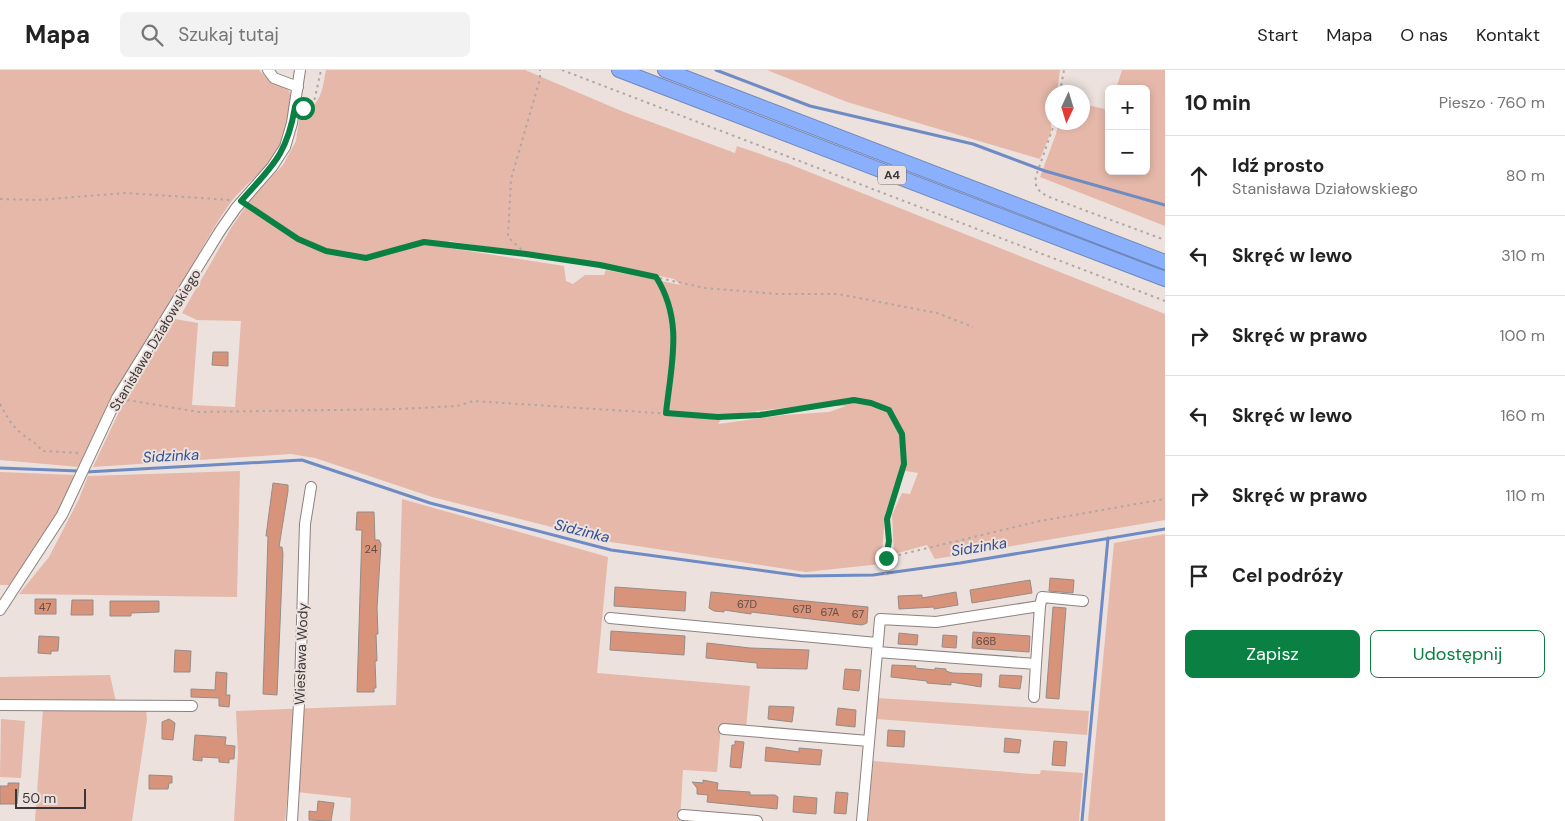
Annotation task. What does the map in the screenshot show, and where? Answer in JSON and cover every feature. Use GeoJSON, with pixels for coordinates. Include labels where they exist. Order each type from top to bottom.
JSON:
{"type":"FeatureCollection","features":[{"type":"Feature","properties":{"kind":"highway","name":"A4"},"geometry":{"type":"LineString","coordinates":[[619,70],[1165,279]]}},
{"type":"Feature","properties":{"kind":"highway","name":"A4"},"geometry":{"type":"LineString","coordinates":[[665,70],[1165,262]]}},
{"type":"Feature","properties":{"kind":"street"},"geometry":{"type":"LineString","coordinates":[[268,70],[274,78],[298,87]]}},
{"type":"Feature","properties":{"kind":"street","name":"Stanisława Działowskiego"},"geometry":{"type":"LineString","coordinates":[[0,610],[57,523],[117,398],[220,231],[241,201],[272,167],[285,147],[295,107],[300,70]]}},
{"type":"Feature","properties":{"kind":"street","name":"Wiesława Wody"},"geometry":{"type":"LineString","coordinates":[[292,821],[300,704],[305,524],[310,487]]}},
{"type":"Feature","properties":{"kind":"street"},"geometry":{"type":"LineString","coordinates":[[1034,697],[1042,597],[1083,601]]}},
{"type":"Feature","properties":{"kind":"street"},"geometry":{"type":"LineString","coordinates":[[862,821],[880,619],[936,622],[1040,606]]}},
{"type":"Feature","properties":{"kind":"street"},"geometry":{"type":"LineString","coordinates":[[610,618],[1036,664]]}},
{"type":"Feature","properties":{"kind":"street"},"geometry":{"type":"LineString","coordinates":[[0,705],[192,706]]}},
{"type":"Feature","properties":{"kind":"street"},"geometry":{"type":"LineString","coordinates":[[724,729],[869,741]]}},
{"type":"Feature","properties":{"kind":"street"},"geometry":{"type":"LineString","coordinates":[[683,814],[758,821]]}},
{"type":"Feature","properties":{"kind":"path"},"geometry":{"type":"LineString","coordinates":[[295,107],[303,108],[314,102],[321,70]]}},
{"type":"Feature","properties":{"kind":"path"},"geometry":{"type":"LineString","coordinates":[[526,254],[508,237],[512,179],[540,79],[540,70]]}},
{"type":"Feature","properties":{"kind":"path"},"geometry":{"type":"LineString","coordinates":[[562,70],[1165,301]]}},
{"type":"Feature","properties":{"kind":"path"},"geometry":{"type":"LineString","coordinates":[[1061,85],[1064,70]]}},
{"type":"Feature","properties":{"kind":"path"},"geometry":{"type":"LineString","coordinates":[[1052,130],[1036,176],[1035,184],[1037,189],[1049,196],[1165,240]]}},
{"type":"Feature","properties":{"kind":"path"},"geometry":{"type":"LineString","coordinates":[[0,199],[38,200],[125,193],[241,201],[298,239],[326,251],[366,258],[424,242],[600,265],[705,288],[778,294],[838,294],[937,313],[972,326]]}},
{"type":"Feature","properties":{"kind":"path"},"geometry":{"type":"LineString","coordinates":[[656,277],[667,294],[674,320],[666,413]]}},
{"type":"Feature","properties":{"kind":"path"},"geometry":{"type":"LineString","coordinates":[[117,398],[199,412],[400,410],[457,406],[473,401],[718,417],[760,415],[854,400],[871,403],[889,410],[902,434],[904,464],[887,519],[889,541],[885,579]]}},
{"type":"Feature","properties":{"kind":"path"},"geometry":{"type":"LineString","coordinates":[[0,404],[9,422],[22,435],[33,440],[42,451],[91,453]]}},
{"type":"Feature","properties":{"kind":"path"},"geometry":{"type":"LineString","coordinates":[[886,558],[1040,520],[1165,499]]}},
{"type":"Feature","properties":{"kind":"shaded area"},"geometry":{"type":"Polygon","coordinates":[[[0,70],[259,70],[268,79],[287,88],[292,101],[288,125],[275,155],[263,170],[234,198],[221,217],[111,401],[79,467],[0,460],[0,70]]]}},
{"type":"Feature","properties":{"kind":"shaded area"},"geometry":{"type":"Polygon","coordinates":[[[326,70],[525,70],[624,112],[735,153],[737,146],[789,164],[1165,314],[1165,520],[935,559],[927,545],[894,554],[892,515],[902,493],[910,494],[918,473],[900,470],[885,515],[881,564],[806,572],[611,542],[432,497],[315,458],[291,454],[93,467],[126,397],[175,319],[198,323],[192,405],[235,407],[241,321],[197,320],[182,313],[231,228],[251,199],[283,165],[296,141],[300,114],[312,107],[319,97],[326,70]],[[449,241],[449,248],[564,266],[566,281],[573,284],[585,275],[604,275],[606,270],[681,285],[674,279],[605,265],[449,241]],[[800,406],[724,415],[718,424],[784,415],[829,412],[846,406],[800,406]]]}},
{"type":"Feature","properties":{"kind":"shaded area"},"geometry":{"type":"Polygon","coordinates":[[[767,70],[1060,70],[1058,85],[1045,85],[1045,130],[1051,130],[1051,132],[1040,159],[847,102],[767,70]]]}},
{"type":"Feature","properties":{"kind":"shaded area"},"geometry":{"type":"Polygon","coordinates":[[[1122,70],[1165,70],[1165,226],[1040,177],[1057,130],[1090,130],[1090,106],[1105,109],[1105,175],[1150,175],[1150,85],[1117,85],[1122,70]]]}},
{"type":"Feature","properties":{"kind":"shaded area"},"geometry":{"type":"Polygon","coordinates":[[[240,471],[237,597],[19,594],[49,557],[79,499],[88,476],[240,471]]]}},
{"type":"Feature","properties":{"kind":"shaded area"},"geometry":{"type":"Polygon","coordinates":[[[0,472],[74,475],[68,495],[53,527],[9,585],[0,585],[0,472]]]}},
{"type":"Feature","properties":{"kind":"shaded area"},"geometry":{"type":"Polygon","coordinates":[[[402,499],[608,557],[597,673],[750,686],[746,728],[721,726],[717,772],[683,770],[680,821],[350,821],[351,798],[288,791],[285,821],[234,821],[238,754],[236,711],[396,705],[402,499]]]}},
{"type":"Feature","properties":{"kind":"shaded area"},"geometry":{"type":"Polygon","coordinates":[[[1165,534],[1165,821],[1088,821],[1114,543],[1165,534]]]}},
{"type":"Feature","properties":{"kind":"shaded area"},"geometry":{"type":"Polygon","coordinates":[[[110,675],[116,702],[0,700],[0,677],[110,675]]]}},
{"type":"Feature","properties":{"kind":"shaded area"},"geometry":{"type":"Polygon","coordinates":[[[877,698],[1089,711],[1087,735],[877,719],[877,698]]]}},
{"type":"Feature","properties":{"kind":"shaded area"},"geometry":{"type":"Polygon","coordinates":[[[43,709],[146,709],[147,720],[132,821],[35,821],[43,709]]]}},
{"type":"Feature","properties":{"kind":"shaded area"},"geometry":{"type":"Polygon","coordinates":[[[1,719],[25,721],[21,778],[0,777],[1,719]]]}},
{"type":"Feature","properties":{"kind":"shaded area"},"geometry":{"type":"Polygon","coordinates":[[[873,761],[1032,774],[1040,774],[1041,770],[1083,773],[1079,821],[868,821],[873,761]]]}},
{"type":"Feature","properties":{"kind":"building"},"geometry":{"type":"Polygon","coordinates":[[[213,352],[228,352],[228,366],[212,365],[213,352]]]}},
{"type":"Feature","properties":{"kind":"building"},"geometry":{"type":"Polygon","coordinates":[[[273,483],[288,485],[279,547],[282,547],[283,554],[277,695],[263,694],[268,536],[266,536],[273,483]]]}},
{"type":"Feature","properties":{"kind":"building"},"geometry":{"type":"Polygon","coordinates":[[[357,512],[374,512],[375,540],[379,540],[381,544],[377,608],[378,634],[376,634],[377,661],[375,661],[376,688],[374,688],[374,692],[357,692],[362,530],[356,530],[357,512]]]}},
{"type":"Feature","properties":{"kind":"building"},"geometry":{"type":"Polygon","coordinates":[[[1050,578],[1074,580],[1073,593],[1049,591],[1050,578]]]}},
{"type":"Feature","properties":{"kind":"building"},"geometry":{"type":"Polygon","coordinates":[[[1030,580],[1032,593],[972,603],[970,590],[1030,580]]]}},
{"type":"Feature","properties":{"kind":"building"},"geometry":{"type":"Polygon","coordinates":[[[615,587],[686,592],[685,611],[614,606],[615,587]]]}},
{"type":"Feature","properties":{"kind":"building"},"geometry":{"type":"Polygon","coordinates":[[[711,592],[868,607],[867,623],[862,625],[751,612],[751,614],[724,610],[724,612],[714,611],[709,608],[711,592]]]}},
{"type":"Feature","properties":{"kind":"building"},"geometry":{"type":"Polygon","coordinates":[[[956,592],[958,605],[934,609],[934,607],[899,609],[898,596],[922,595],[922,598],[956,592]]]}},
{"type":"Feature","properties":{"kind":"building"},"geometry":{"type":"Polygon","coordinates":[[[35,599],[56,599],[56,614],[35,614],[35,599]]]}},
{"type":"Feature","properties":{"kind":"building"},"geometry":{"type":"Polygon","coordinates":[[[72,600],[93,600],[93,615],[71,615],[72,600]]]}},
{"type":"Feature","properties":{"kind":"building"},"geometry":{"type":"Polygon","coordinates":[[[110,601],[159,601],[159,612],[131,613],[131,616],[110,616],[110,601]]]}},
{"type":"Feature","properties":{"kind":"building"},"geometry":{"type":"Polygon","coordinates":[[[1053,607],[1066,608],[1059,699],[1046,698],[1053,607]]]}},
{"type":"Feature","properties":{"kind":"building"},"geometry":{"type":"Polygon","coordinates":[[[611,631],[685,636],[684,655],[610,650],[611,631]]]}},
{"type":"Feature","properties":{"kind":"building"},"geometry":{"type":"Polygon","coordinates":[[[973,632],[1030,636],[1029,652],[972,648],[973,632]]]}},
{"type":"Feature","properties":{"kind":"building"},"geometry":{"type":"Polygon","coordinates":[[[899,633],[918,635],[917,645],[898,644],[899,633]]]}},
{"type":"Feature","properties":{"kind":"building"},"geometry":{"type":"Polygon","coordinates":[[[943,635],[957,636],[956,648],[942,647],[943,635]]]}},
{"type":"Feature","properties":{"kind":"building"},"geometry":{"type":"Polygon","coordinates":[[[39,636],[59,637],[58,651],[51,651],[51,654],[38,653],[39,636]]]}},
{"type":"Feature","properties":{"kind":"building"},"geometry":{"type":"Polygon","coordinates":[[[707,643],[750,648],[809,650],[807,669],[757,668],[757,663],[706,658],[707,643]]]}},
{"type":"Feature","properties":{"kind":"building"},"geometry":{"type":"Polygon","coordinates":[[[175,650],[191,651],[190,672],[174,672],[175,650]]]}},
{"type":"Feature","properties":{"kind":"building"},"geometry":{"type":"Polygon","coordinates":[[[892,665],[916,666],[915,668],[935,670],[935,668],[946,669],[946,671],[952,673],[982,674],[981,687],[951,682],[951,685],[927,683],[927,681],[891,677],[892,665]]]}},
{"type":"Feature","properties":{"kind":"building"},"geometry":{"type":"Polygon","coordinates":[[[845,669],[861,670],[859,691],[843,689],[845,669]]]}},
{"type":"Feature","properties":{"kind":"building"},"geometry":{"type":"Polygon","coordinates":[[[216,672],[227,673],[226,695],[230,695],[229,707],[219,706],[219,698],[191,697],[191,689],[215,690],[216,672]]]}},
{"type":"Feature","properties":{"kind":"building"},"geometry":{"type":"Polygon","coordinates":[[[1000,675],[1022,676],[1020,689],[999,687],[1000,675]]]}},
{"type":"Feature","properties":{"kind":"building"},"geometry":{"type":"Polygon","coordinates":[[[769,706],[794,707],[792,722],[768,719],[769,706]]]}},
{"type":"Feature","properties":{"kind":"building"},"geometry":{"type":"Polygon","coordinates":[[[838,708],[856,710],[855,727],[836,725],[838,708]]]}},
{"type":"Feature","properties":{"kind":"building"},"geometry":{"type":"Polygon","coordinates":[[[169,719],[175,723],[173,740],[162,739],[162,722],[169,719]]]}},
{"type":"Feature","properties":{"kind":"building"},"geometry":{"type":"Polygon","coordinates":[[[888,730],[905,731],[904,747],[887,746],[888,730]]]}},
{"type":"Feature","properties":{"kind":"building"},"geometry":{"type":"Polygon","coordinates":[[[195,735],[226,737],[225,745],[235,746],[234,759],[229,759],[229,763],[219,762],[219,758],[202,757],[202,761],[193,760],[195,735]]]}},
{"type":"Feature","properties":{"kind":"building"},"geometry":{"type":"Polygon","coordinates":[[[1005,738],[1021,740],[1019,753],[1004,752],[1005,738]]]}},
{"type":"Feature","properties":{"kind":"building"},"geometry":{"type":"Polygon","coordinates":[[[735,741],[744,742],[741,768],[730,767],[732,745],[735,745],[735,741]]]}},
{"type":"Feature","properties":{"kind":"building"},"geometry":{"type":"Polygon","coordinates":[[[1054,741],[1067,742],[1065,766],[1052,765],[1054,741]]]}},
{"type":"Feature","properties":{"kind":"building"},"geometry":{"type":"Polygon","coordinates":[[[766,747],[799,752],[799,748],[822,750],[820,765],[765,761],[766,747]]]}},
{"type":"Feature","properties":{"kind":"building"},"geometry":{"type":"Polygon","coordinates":[[[149,775],[172,776],[172,783],[169,783],[168,789],[149,789],[149,775]]]}},
{"type":"Feature","properties":{"kind":"building"},"geometry":{"type":"Polygon","coordinates":[[[703,780],[718,783],[717,790],[750,792],[750,795],[775,795],[778,797],[777,809],[707,802],[708,795],[697,794],[697,788],[692,782],[703,783],[703,780]]]}},
{"type":"Feature","properties":{"kind":"building"},"geometry":{"type":"Polygon","coordinates":[[[8,783],[19,783],[17,804],[0,804],[0,786],[8,786],[8,783]]]}},
{"type":"Feature","properties":{"kind":"building"},"geometry":{"type":"Polygon","coordinates":[[[836,792],[848,793],[846,814],[834,813],[836,792]]]}},
{"type":"Feature","properties":{"kind":"building"},"geometry":{"type":"Polygon","coordinates":[[[794,796],[817,798],[816,814],[793,812],[794,796]]]}},
{"type":"Feature","properties":{"kind":"building"},"geometry":{"type":"Polygon","coordinates":[[[318,801],[334,803],[331,821],[309,820],[309,811],[317,812],[318,801]]]}},
{"type":"Feature","properties":{"kind":"waterway"},"geometry":{"type":"LineString","coordinates":[[716,70],[810,106],[973,144],[1045,171],[1165,205]]}},
{"type":"Feature","properties":{"kind":"waterway","name":"Sidzinka"},"geometry":{"type":"LineString","coordinates":[[86,472],[302,460],[430,503],[611,550],[802,576],[873,575],[960,563],[1165,529]]}},
{"type":"Feature","properties":{"kind":"waterway","name":"Sidzinka"},"geometry":{"type":"LineString","coordinates":[[0,468],[79,471]]}},
{"type":"Feature","properties":{"kind":"waterway"},"geometry":{"type":"LineString","coordinates":[[1082,821],[1108,538]]}},
{"type":"Feature","properties":{"kind":"route"},"geometry":{"type":"LineString","coordinates":[[303,108],[295,107],[290,134],[279,158],[241,201],[298,239],[326,251],[366,258],[424,242],[600,265],[656,277],[667,294],[674,320],[666,413],[718,417],[760,415],[854,400],[871,403],[889,410],[902,434],[904,464],[887,519],[889,541],[886,558]]}}]}
